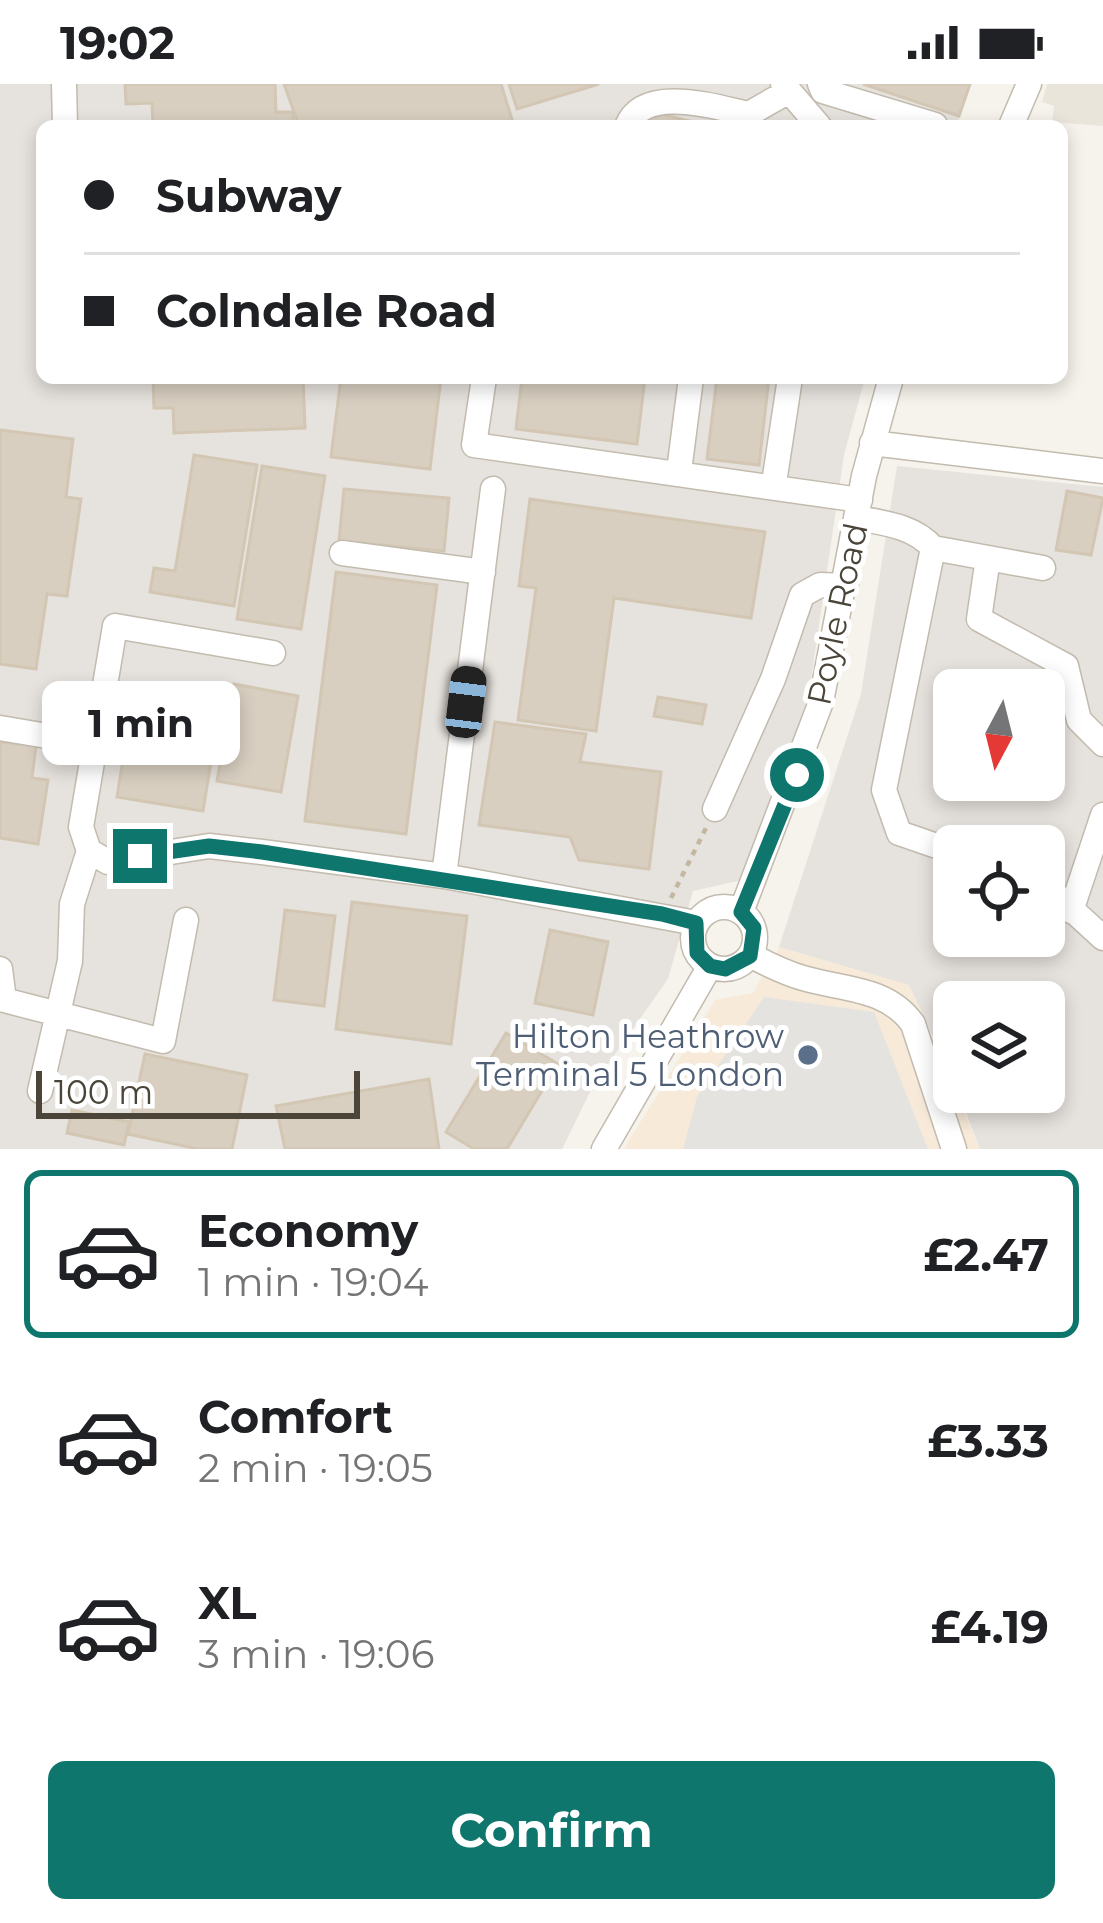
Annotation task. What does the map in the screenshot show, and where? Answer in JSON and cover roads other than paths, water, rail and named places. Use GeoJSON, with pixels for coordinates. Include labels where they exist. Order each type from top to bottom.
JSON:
{"type":"FeatureCollection","features":[{"type":"Feature","properties":{"kind":"street"},"geometry":{"type":"LineString","coordinates":[[64,84],[65,120]]}},
{"type":"Feature","properties":{"kind":"street"},"geometry":{"type":"LineString","coordinates":[[1013,120],[1028,84]]}},
{"type":"Feature","properties":{"kind":"street"},"geometry":{"type":"LineString","coordinates":[[632,120],[642,106],[658,102],[747,120],[798,103],[822,88],[920,120]]}},
{"type":"Feature","properties":{"kind":"street"},"geometry":{"type":"LineString","coordinates":[[483,384],[474,445],[773,483],[858,509],[903,528],[933,548],[1043,568]]}},
{"type":"Feature","properties":{"kind":"street"},"geometry":{"type":"LineString","coordinates":[[679,471],[691,384]]}},
{"type":"Feature","properties":{"kind":"street"},"geometry":{"type":"LineString","coordinates":[[773,483],[789,384]]}},
{"type":"Feature","properties":{"kind":"street","name":"Poyle Road"},"geometry":{"type":"LineString","coordinates":[[741,912],[803,756],[846,586],[872,442],[889,384]]}},
{"type":"Feature","properties":{"kind":"street"},"geometry":{"type":"LineString","coordinates":[[872,442],[1103,471]]}},
{"type":"Feature","properties":{"kind":"street"},"geometry":{"type":"LineString","coordinates":[[444,876],[493,489]]}},
{"type":"Feature","properties":{"kind":"street"},"geometry":{"type":"LineString","coordinates":[[933,548],[884,790],[899,833],[933,845]]}},
{"type":"Feature","properties":{"kind":"street"},"geometry":{"type":"LineString","coordinates":[[343,553],[483,572]]}},
{"type":"Feature","properties":{"kind":"street"},"geometry":{"type":"LineString","coordinates":[[988,558],[979,619],[1066,666],[1079,720],[1103,744]]}},
{"type":"Feature","properties":{"kind":"street"},"geometry":{"type":"LineString","coordinates":[[715,809],[772,680],[802,595],[820,585],[846,586]]}},
{"type":"Feature","properties":{"kind":"street"},"geometry":{"type":"LineString","coordinates":[[40,1091],[70,961],[72,904],[89,851],[81,827],[115,626],[273,653]]}},
{"type":"Feature","properties":{"kind":"street"},"geometry":{"type":"LineString","coordinates":[[0,728],[95,744]]}},
{"type":"Feature","properties":{"kind":"street"},"geometry":{"type":"LineString","coordinates":[[1071,911],[1095,878],[1103,814]]}},
{"type":"Feature","properties":{"kind":"street"},"geometry":{"type":"LineString","coordinates":[[89,851],[108,862],[209,846],[444,876],[696,923]]}},
{"type":"Feature","properties":{"kind":"street"},"geometry":{"type":"LineString","coordinates":[[1065,905],[1103,938]]}},
{"type":"Feature","properties":{"kind":"street"},"geometry":{"type":"LineString","coordinates":[[725,907],[741,912],[754,928],[750,956],[725,969],[710,966],[697,953],[696,923],[707,912],[725,907]]}},
{"type":"Feature","properties":{"kind":"street"},"geometry":{"type":"LineString","coordinates":[[0,970],[4,1000],[54,1024],[163,1041],[186,920]]}},
{"type":"Feature","properties":{"kind":"street"},"geometry":{"type":"LineString","coordinates":[[750,956],[801,978],[882,997],[902,1009],[913,1024],[954,1149]]}},
{"type":"Feature","properties":{"kind":"street"},"geometry":{"type":"LineString","coordinates":[[604,1149],[710,966]]}},
{"type":"Feature","properties":{"kind":"place","name":"Hilton Heathrow Terminal 5 London"},"geometry":{"type":"Point","coordinates":[808,1055]}}]}
